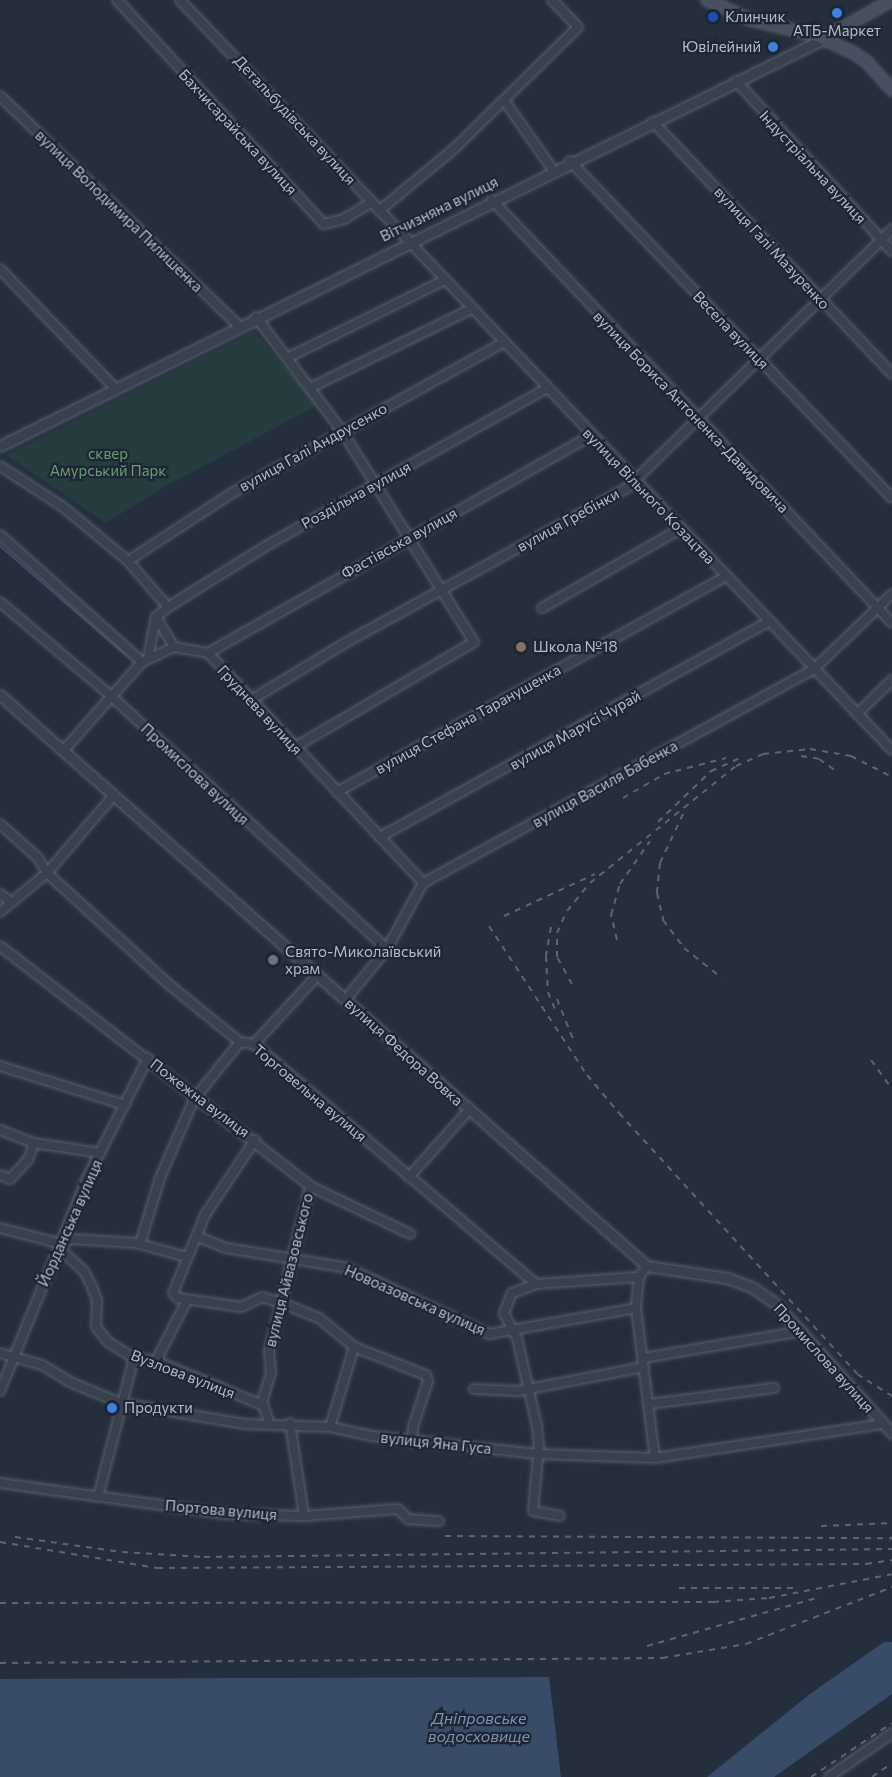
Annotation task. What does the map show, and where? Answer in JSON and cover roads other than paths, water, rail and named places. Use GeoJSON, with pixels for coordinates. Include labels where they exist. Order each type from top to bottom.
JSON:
{"type":"FeatureCollection","features":[{"type":"Feature","properties":{"kind":"main road"},"geometry":{"type":"LineString","coordinates":[[707,0],[751,20],[823,39],[866,61],[892,90]]}},
{"type":"Feature","properties":{"kind":"main road","name":"Вітчизняна вулиця"},"geometry":{"type":"LineString","coordinates":[[823,39],[892,0]]}},
{"type":"Feature","properties":{"kind":"street","name":"Бахчисарайська вулиця"},"geometry":{"type":"LineString","coordinates":[[117,0],[324,224],[344,219],[372,202]]}},
{"type":"Feature","properties":{"kind":"street","name":"Детальбудівська вулиця"},"geometry":{"type":"LineString","coordinates":[[180,0],[372,202],[407,242]]}},
{"type":"Feature","properties":{"kind":"street"},"geometry":{"type":"LineString","coordinates":[[379,210],[456,147],[578,27],[552,0]]}},
{"type":"Feature","properties":{"kind":"street","name":"Вітчизняна вулиця"},"geometry":{"type":"LineString","coordinates":[[0,446],[407,242],[823,39]]}},
{"type":"Feature","properties":{"kind":"street","name":"Індустріальна вулиця"},"geometry":{"type":"LineString","coordinates":[[736,81],[892,251]]}},
{"type":"Feature","properties":{"kind":"street","name":"вулиця Володимира Пилишенка"},"geometry":{"type":"LineString","coordinates":[[0,96],[238,326]]}},
{"type":"Feature","properties":{"kind":"street"},"geometry":{"type":"LineString","coordinates":[[504,100],[553,170]]}},
{"type":"Feature","properties":{"kind":"street","name":"вулиця Галі Мазуренко"},"geometry":{"type":"LineString","coordinates":[[653,122],[892,374]]}},
{"type":"Feature","properties":{"kind":"street","name":"Весела вулиця"},"geometry":{"type":"LineString","coordinates":[[570,162],[892,498]]}},
{"type":"Feature","properties":{"kind":"street","name":"вулиця Бориса Антоненка-Давидовича"},"geometry":{"type":"LineString","coordinates":[[492,200],[892,623]]}},
{"type":"Feature","properties":{"kind":"street","name":"вулиця Гребінки"},"geometry":{"type":"LineString","coordinates":[[251,700],[442,589],[627,488],[696,417],[892,229]]}},
{"type":"Feature","properties":{"kind":"street","name":"вулиця Вільного Козацтва"},"geometry":{"type":"LineString","coordinates":[[407,242],[892,750]]}},
{"type":"Feature","properties":{"kind":"street"},"geometry":{"type":"LineString","coordinates":[[0,269],[116,389]]}},
{"type":"Feature","properties":{"kind":"street"},"geometry":{"type":"LineString","coordinates":[[289,357],[445,280]]}},
{"type":"Feature","properties":{"kind":"street"},"geometry":{"type":"LineString","coordinates":[[312,387],[471,309]]}},
{"type":"Feature","properties":{"kind":"street"},"geometry":{"type":"LineString","coordinates":[[256,317],[312,387],[342,431],[474,642],[295,747]]}},
{"type":"Feature","properties":{"kind":"street","name":"вулиця Галі Андрусенко"},"geometry":{"type":"LineString","coordinates":[[128,561],[232,493],[504,342]]}},
{"type":"Feature","properties":{"kind":"street","name":"Роздільна вулиця"},"geometry":{"type":"LineString","coordinates":[[168,607],[374,484],[547,388]]}},
{"type":"Feature","properties":{"kind":"street","name":"Фастівська вулиця"},"geometry":{"type":"LineString","coordinates":[[208,653],[591,435]]}},
{"type":"Feature","properties":{"kind":"street"},"geometry":{"type":"LineString","coordinates":[[0,466],[63,507],[128,561],[168,607],[156,617],[145,660]]}},
{"type":"Feature","properties":{"kind":"street"},"geometry":{"type":"LineString","coordinates":[[542,608],[680,529]]}},
{"type":"Feature","properties":{"kind":"street"},"geometry":{"type":"LineString","coordinates":[[0,535],[145,660]]}},
{"type":"Feature","properties":{"kind":"street","name":"вулиця Стефана Таранушенка"},"geometry":{"type":"LineString","coordinates":[[337,792],[726,576]]}},
{"type":"Feature","properties":{"kind":"street","name":"вулиця Василя Бабенка"},"geometry":{"type":"LineString","coordinates":[[423,883],[815,668],[892,594]]}},
{"type":"Feature","properties":{"kind":"street","name":"Промислова вулиця"},"geometry":{"type":"LineString","coordinates":[[0,602],[110,695],[387,950]]}},
{"type":"Feature","properties":{"kind":"street"},"geometry":{"type":"LineString","coordinates":[[63,752],[110,695],[145,660],[174,647],[156,617]]}},
{"type":"Feature","properties":{"kind":"street","name":"вулиця Марусі Чурай"},"geometry":{"type":"LineString","coordinates":[[380,837],[769,621]]}},
{"type":"Feature","properties":{"kind":"street","name":"Груднева вулиця"},"geometry":{"type":"LineString","coordinates":[[174,647],[208,653],[423,883]]}},
{"type":"Feature","properties":{"kind":"street"},"geometry":{"type":"LineString","coordinates":[[857,714],[892,680]]}},
{"type":"Feature","properties":{"kind":"street","name":"вулиця Федора Вовка"},"geometry":{"type":"LineString","coordinates":[[0,695],[346,999],[468,1111],[647,1266]]}},
{"type":"Feature","properties":{"kind":"street"},"geometry":{"type":"LineString","coordinates":[[0,912],[47,873],[114,795]]}},
{"type":"Feature","properties":{"kind":"street","name":"Торговельна вулиця"},"geometry":{"type":"LineString","coordinates":[[0,824],[38,858],[47,873],[172,987],[240,1042],[254,1044],[536,1284]]}},
{"type":"Feature","properties":{"kind":"street"},"geometry":{"type":"LineString","coordinates":[[346,999],[387,950],[423,883]]}},
{"type":"Feature","properties":{"kind":"street"},"geometry":{"type":"LineString","coordinates":[[0,894],[11,902]]}},
{"type":"Feature","properties":{"kind":"street","name":"Пожежна вулиця"},"geometry":{"type":"LineString","coordinates":[[0,946],[196,1094],[310,1186],[410,1234]]}},
{"type":"Feature","properties":{"kind":"street"},"geometry":{"type":"LineString","coordinates":[[254,1044],[318,975]]}},
{"type":"Feature","properties":{"kind":"street"},"geometry":{"type":"LineString","coordinates":[[140,1244],[160,1178],[196,1094],[240,1042]]}},
{"type":"Feature","properties":{"kind":"street","name":"Йорданська вулиця"},"geometry":{"type":"LineString","coordinates":[[0,1391],[100,1153],[148,1058]]}},
{"type":"Feature","properties":{"kind":"street"},"geometry":{"type":"LineString","coordinates":[[0,1066],[125,1106]]}},
{"type":"Feature","properties":{"kind":"street"},"geometry":{"type":"LineString","coordinates":[[409,1177],[468,1111]]}},
{"type":"Feature","properties":{"kind":"street"},"geometry":{"type":"LineString","coordinates":[[0,1130],[34,1143],[100,1153]]}},
{"type":"Feature","properties":{"kind":"street"},"geometry":{"type":"LineString","coordinates":[[255,1140],[205,1215],[173,1290],[178,1298],[241,1307],[262,1297],[284,1304],[319,1318],[354,1347],[427,1377],[412,1427],[412,1442]]}},
{"type":"Feature","properties":{"kind":"street"},"geometry":{"type":"LineString","coordinates":[[0,1175],[10,1179],[28,1160],[34,1143]]}},
{"type":"Feature","properties":{"kind":"street","name":"вулиця Айвазовського"},"geometry":{"type":"LineString","coordinates":[[262,1405],[271,1373],[269,1351],[284,1304],[310,1186]]}},
{"type":"Feature","properties":{"kind":"street"},"geometry":{"type":"LineString","coordinates":[[0,1228],[61,1246],[71,1239],[140,1244],[187,1257]]}},
{"type":"Feature","properties":{"kind":"street","name":"Новоазовська вулиця"},"geometry":{"type":"LineString","coordinates":[[195,1236],[226,1248],[348,1268],[489,1334],[636,1308]]}},
{"type":"Feature","properties":{"kind":"street","name":"Вузлова вулиця"},"geometry":{"type":"LineString","coordinates":[[61,1246],[84,1271],[92,1287],[97,1300],[96,1327],[108,1342],[134,1358],[156,1361],[262,1405]]}},
{"type":"Feature","properties":{"kind":"street"},"geometry":{"type":"LineString","coordinates":[[647,1266],[639,1277],[636,1308],[655,1458]]}},
{"type":"Feature","properties":{"kind":"street","name":"Промислова вулиця"},"geometry":{"type":"LineString","coordinates":[[647,1266],[727,1278],[752,1287],[775,1303],[802,1331],[892,1433]]}},
{"type":"Feature","properties":{"kind":"street"},"geometry":{"type":"LineString","coordinates":[[560,1516],[533,1511],[537,1454],[530,1386],[517,1338],[511,1331],[504,1313],[507,1299],[518,1289],[536,1284],[639,1277]]}},
{"type":"Feature","properties":{"kind":"street"},"geometry":{"type":"LineString","coordinates":[[156,1361],[187,1299]]}},
{"type":"Feature","properties":{"kind":"street"},"geometry":{"type":"LineString","coordinates":[[474,1389],[518,1390],[802,1331]]}},
{"type":"Feature","properties":{"kind":"street"},"geometry":{"type":"LineString","coordinates":[[330,1426],[354,1347]]}},
{"type":"Feature","properties":{"kind":"street","name":"вулиця Яна Гуса"},"geometry":{"type":"LineString","coordinates":[[0,1353],[14,1356],[120,1403],[244,1424],[270,1422],[330,1426],[412,1442],[537,1454],[655,1458],[884,1424]]}},
{"type":"Feature","properties":{"kind":"street"},"geometry":{"type":"LineString","coordinates":[[98,1497],[120,1403],[134,1358]]}},
{"type":"Feature","properties":{"kind":"street"},"geometry":{"type":"LineString","coordinates":[[649,1404],[774,1388]]}},
{"type":"Feature","properties":{"kind":"street"},"geometry":{"type":"LineString","coordinates":[[262,1405],[270,1422]]}},
{"type":"Feature","properties":{"kind":"street"},"geometry":{"type":"LineString","coordinates":[[290,1423],[304,1516]]}},
{"type":"Feature","properties":{"kind":"street","name":"Портова вулиця"},"geometry":{"type":"LineString","coordinates":[[0,1483],[226,1514],[304,1516],[398,1509],[408,1519],[439,1521]]}},
{"type":"Feature","properties":{"kind":"street"},"geometry":{"type":"LineString","coordinates":[[830,1777],[892,1733]]}},
{"type":"Feature","properties":{"kind":"water"},"geometry":{"type":"Polygon","coordinates":[[[884,1642],[892,1642],[892,1694],[774,1777],[707,1777],[810,1694],[884,1642]]]}},
{"type":"Feature","properties":{"kind":"water","name":"Дніпровське водосховище"},"geometry":{"type":"Polygon","coordinates":[[[549,1677],[561,1777],[0,1777],[0,1679],[549,1677]]]}},
{"type":"Feature","properties":{"kind":"waterway"},"geometry":{"type":"LineString","coordinates":[[0,546],[128,657]]}},
{"type":"Feature","properties":{"kind":"railway"},"geometry":{"type":"LineString","coordinates":[[572,984],[557,957],[557,933],[567,911],[590,883],[736,766],[763,754],[810,749],[851,756],[892,777]]}},
{"type":"Feature","properties":{"kind":"railway"},"geometry":{"type":"LineString","coordinates":[[801,756],[819,759],[839,773]]}},
{"type":"Feature","properties":{"kind":"railway"},"geometry":{"type":"LineString","coordinates":[[658,822],[711,771],[743,757]]}},
{"type":"Feature","properties":{"kind":"railway"},"geometry":{"type":"LineString","coordinates":[[623,798],[664,774],[726,758]]}},
{"type":"Feature","properties":{"kind":"railway"},"geometry":{"type":"LineString","coordinates":[[683,814],[660,863],[657,893],[663,920],[684,948],[722,978]]}},
{"type":"Feature","properties":{"kind":"railway"},"geometry":{"type":"LineString","coordinates":[[617,940],[611,915],[620,884],[650,841]]}},
{"type":"Feature","properties":{"kind":"railway"},"geometry":{"type":"LineString","coordinates":[[504,916],[595,874]]}},
{"type":"Feature","properties":{"kind":"railway"},"geometry":{"type":"LineString","coordinates":[[489,926],[587,1075],[619,1113],[857,1374],[892,1396]]}},
{"type":"Feature","properties":{"kind":"railway"},"geometry":{"type":"LineString","coordinates":[[551,927],[546,956],[548,992],[555,1009]]}},
{"type":"Feature","properties":{"kind":"railway"},"geometry":{"type":"LineString","coordinates":[[557,999],[575,1044]]}},
{"type":"Feature","properties":{"kind":"railway"},"geometry":{"type":"LineString","coordinates":[[871,1060],[892,1089]]}},
{"type":"Feature","properties":{"kind":"railway"},"geometry":{"type":"LineString","coordinates":[[821,1526],[892,1523]]}},
{"type":"Feature","properties":{"kind":"railway"},"geometry":{"type":"LineString","coordinates":[[445,1536],[892,1538]]}},
{"type":"Feature","properties":{"kind":"railway"},"geometry":{"type":"LineString","coordinates":[[15,1537],[122,1552],[204,1557],[892,1549]]}},
{"type":"Feature","properties":{"kind":"railway"},"geometry":{"type":"LineString","coordinates":[[0,1542],[157,1568],[866,1564],[892,1560]]}},
{"type":"Feature","properties":{"kind":"railway"},"geometry":{"type":"LineString","coordinates":[[0,1603],[713,1602],[769,1598],[892,1574]]}},
{"type":"Feature","properties":{"kind":"railway"},"geometry":{"type":"LineString","coordinates":[[0,1663],[662,1658],[746,1644],[892,1587]]}},
{"type":"Feature","properties":{"kind":"railway"},"geometry":{"type":"LineString","coordinates":[[679,1588],[793,1588]]}},
{"type":"Feature","properties":{"kind":"railway"},"geometry":{"type":"LineString","coordinates":[[647,1646],[820,1597]]}},
{"type":"Feature","properties":{"kind":"railway"},"geometry":{"type":"LineString","coordinates":[[811,1777],[892,1723]]}},
{"type":"Feature","properties":{"kind":"railway"},"geometry":{"type":"LineString","coordinates":[[872,1777],[892,1763]]}},
{"type":"Feature","properties":{"kind":"place","name":"АТБ-Маркет"},"geometry":{"type":"Point","coordinates":[837,13]}},
{"type":"Feature","properties":{"kind":"place","name":"Клинчик"},"geometry":{"type":"Point","coordinates":[713,17]}},
{"type":"Feature","properties":{"kind":"place","name":"Ювілейний"},"geometry":{"type":"Point","coordinates":[773,47]}},
{"type":"Feature","properties":{"kind":"place","name":"Школа №18"},"geometry":{"type":"Point","coordinates":[521,647]}},
{"type":"Feature","properties":{"kind":"place","name":"Свято-Миколаївський храм"},"geometry":{"type":"Point","coordinates":[273,960]}},
{"type":"Feature","properties":{"kind":"place","name":"Продукти"},"geometry":{"type":"Point","coordinates":[112,1408]}},
{"type":"Feature","properties":{"kind":"park label","name":"сквер Амурський Парк"},"geometry":{"type":"Point","coordinates":[108,462]}}]}
